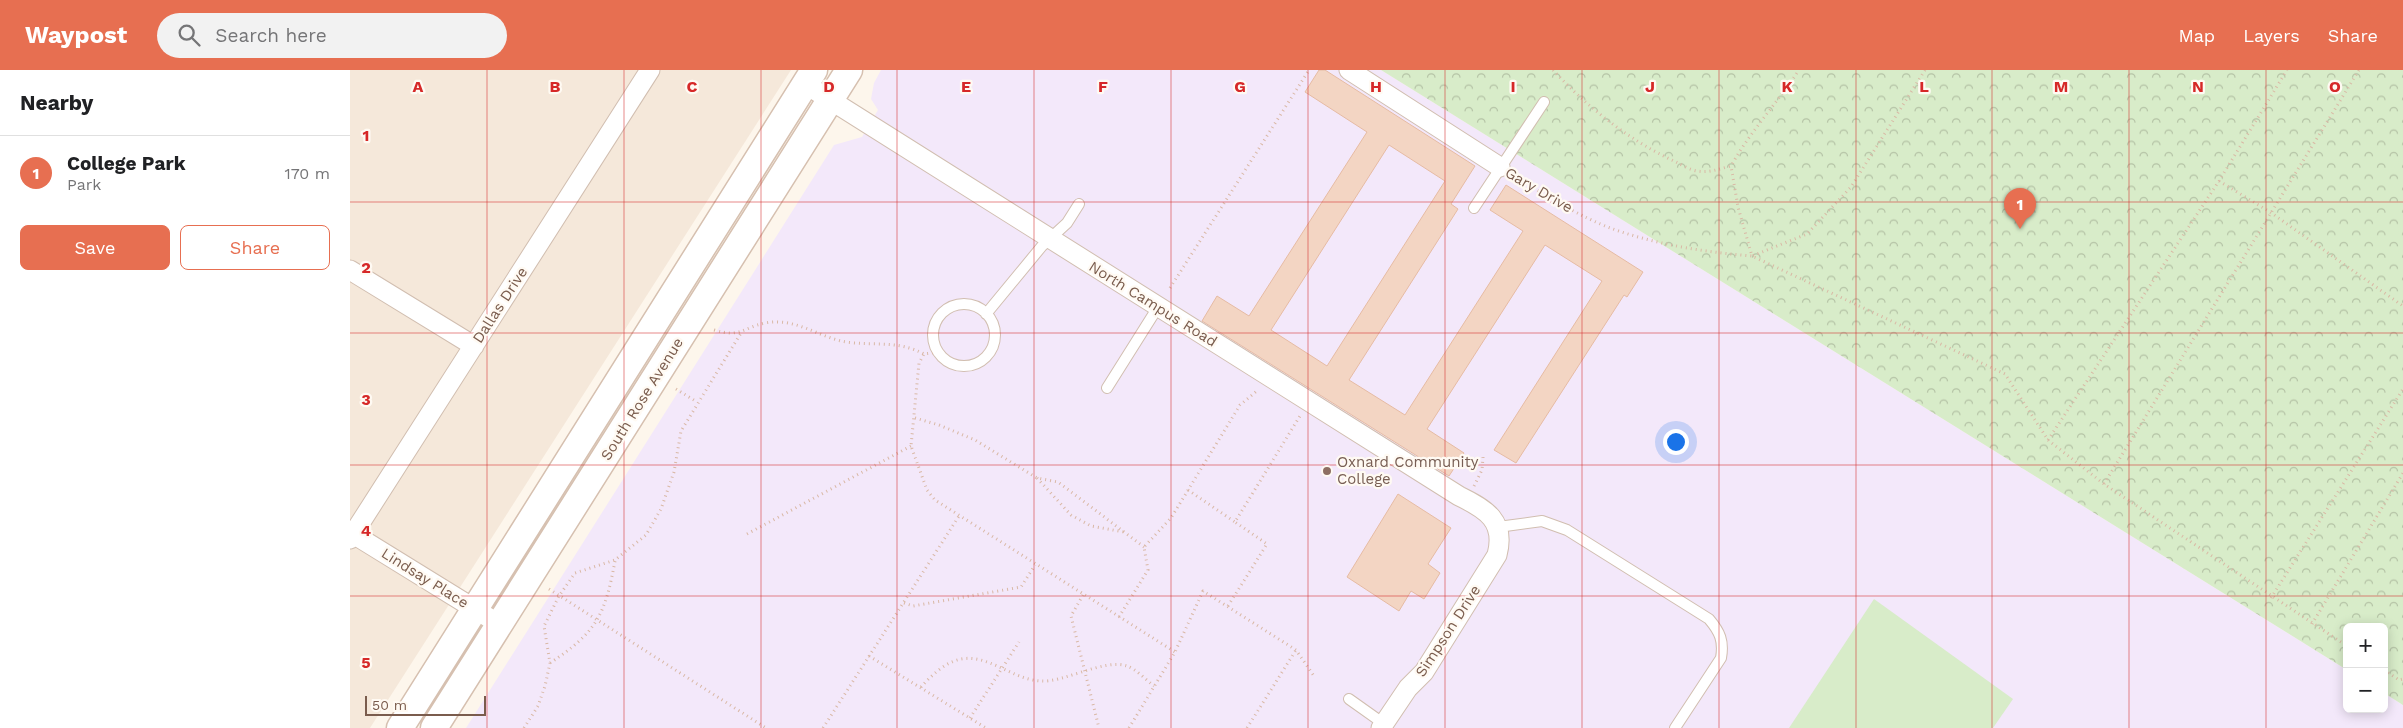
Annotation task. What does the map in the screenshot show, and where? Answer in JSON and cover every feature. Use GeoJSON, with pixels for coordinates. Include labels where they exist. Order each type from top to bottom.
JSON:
{"type":"FeatureCollection","features":[{"type":"Feature","properties":{"kind":"main road","name":"South Rose Avenue"},"geometry":{"type":"LineString","coordinates":[[434,728],[849,70]]}},
{"type":"Feature","properties":{"kind":"main road","name":"South Rose Avenue"},"geometry":{"type":"LineString","coordinates":[[400,728],[810,77]]}},
{"type":"Feature","properties":{"kind":"street","name":"Dallas Drive"},"geometry":{"type":"LineString","coordinates":[[351,535],[650,70]]}},
{"type":"Feature","properties":{"kind":"street","name":"Gary Drive"},"geometry":{"type":"LineString","coordinates":[[1349,70],[1500,167]]}},
{"type":"Feature","properties":{"kind":"street","name":"North Campus Road"},"geometry":{"type":"LineString","coordinates":[[810,77],[831,100],[1459,496],[1481,507],[1498,527]]}},
{"type":"Feature","properties":{"kind":"street"},"geometry":{"type":"LineString","coordinates":[[350,270],[474,346]]}},
{"type":"Feature","properties":{"kind":"street","name":"Simpson Drive"},"geometry":{"type":"LineString","coordinates":[[1385,727],[1408,688],[1424,672],[1497,555],[1500,542],[1498,527]]}},
{"type":"Feature","properties":{"kind":"street","name":"Lindsay Place"},"geometry":{"type":"LineString","coordinates":[[351,535],[499,624]]}},
{"type":"Feature","properties":{"kind":"lane"},"geometry":{"type":"LineString","coordinates":[[1474,208],[1544,102]]}},
{"type":"Feature","properties":{"kind":"lane"},"geometry":{"type":"LineString","coordinates":[[986,314],[1042,246],[1067,222],[1079,204]]}},
{"type":"Feature","properties":{"kind":"lane"},"geometry":{"type":"LineString","coordinates":[[958,305],[968,305],[978,308],[992,322],[994,342],[990,352],[984,359],[975,364],[965,366],[945,360],[938,352],[933,333],[936,323],[945,311],[958,305]]}},
{"type":"Feature","properties":{"kind":"lane"},"geometry":{"type":"LineString","coordinates":[[1107,388],[1158,307]]}},
{"type":"Feature","properties":{"kind":"lane"},"geometry":{"type":"LineString","coordinates":[[1498,527],[1542,521],[1567,530],[1709,620],[1719,632],[1723,645],[1720,658],[1675,728]]}},
{"type":"Feature","properties":{"kind":"lane"},"geometry":{"type":"LineString","coordinates":[[1349,699],[1385,727]]}},
{"type":"Feature","properties":{"kind":"path"},"geometry":{"type":"LineString","coordinates":[[1170,288],[1309,70]]}},
{"type":"Feature","properties":{"kind":"path"},"geometry":{"type":"LineString","coordinates":[[1553,70],[1569,88],[1596,111],[1664,156],[1696,171],[1711,172],[1730,166],[1742,146],[1778,101],[1799,70]]}},
{"type":"Feature","properties":{"kind":"path"},"geometry":{"type":"LineString","coordinates":[[1752,256],[1807,234],[1851,188],[1925,70]]}},
{"type":"Feature","properties":{"kind":"path"},"geometry":{"type":"LineString","coordinates":[[2048,440],[2219,181],[2287,70]]}},
{"type":"Feature","properties":{"kind":"path"},"geometry":{"type":"LineString","coordinates":[[2104,484],[2359,70]]}},
{"type":"Feature","properties":{"kind":"path"},"geometry":{"type":"LineString","coordinates":[[1730,166],[1738,207],[1752,256],[2005,374],[2048,440],[2104,484],[2271,598],[2343,643]]}},
{"type":"Feature","properties":{"kind":"path","name":"Gary Drive"},"geometry":{"type":"LineString","coordinates":[[1500,167],[1539,192],[1613,229],[1695,251],[1752,256]]}},
{"type":"Feature","properties":{"kind":"path"},"geometry":{"type":"LineString","coordinates":[[2219,181],[2270,212],[2403,306]]}},
{"type":"Feature","properties":{"kind":"path"},"geometry":{"type":"LineString","coordinates":[[714,330],[725,333],[741,333],[765,323],[796,324],[845,342],[909,346],[924,354],[938,352]]}},
{"type":"Feature","properties":{"kind":"path"},"geometry":{"type":"LineString","coordinates":[[524,728],[538,706],[550,662],[544,626],[559,596],[575,573],[615,560],[646,535],[661,509],[674,472],[681,430],[741,333]]}},
{"type":"Feature","properties":{"kind":"path"},"geometry":{"type":"LineString","coordinates":[[924,354],[919,363],[911,446],[928,490],[935,500],[1175,652]]}},
{"type":"Feature","properties":{"kind":"path"},"geometry":{"type":"LineString","coordinates":[[1144,546],[1171,518],[1240,405],[1261,388]]}},
{"type":"Feature","properties":{"kind":"path"},"geometry":{"type":"LineString","coordinates":[[2271,598],[2403,389]]}},
{"type":"Feature","properties":{"kind":"path"},"geometry":{"type":"LineString","coordinates":[[676,390],[697,402]]}},
{"type":"Feature","properties":{"kind":"path"},"geometry":{"type":"LineString","coordinates":[[1235,522],[1302,413]]}},
{"type":"Feature","properties":{"kind":"path"},"geometry":{"type":"LineString","coordinates":[[915,418],[938,424],[974,440],[1037,478],[1071,515],[1090,526],[1127,533]]}},
{"type":"Feature","properties":{"kind":"path"},"geometry":{"type":"LineString","coordinates":[[746,534],[911,446]]}},
{"type":"Feature","properties":{"kind":"path"},"geometry":{"type":"LineString","coordinates":[[1474,486],[1482,470],[1483,457]]}},
{"type":"Feature","properties":{"kind":"path"},"geometry":{"type":"LineString","coordinates":[[2312,624],[2403,473]]}},
{"type":"Feature","properties":{"kind":"path"},"geometry":{"type":"LineString","coordinates":[[1037,478],[1058,482],[1144,546],[1148,570],[1119,618]]}},
{"type":"Feature","properties":{"kind":"path"},"geometry":{"type":"LineString","coordinates":[[1188,490],[1267,544],[1228,606]]}},
{"type":"Feature","properties":{"kind":"path"},"geometry":{"type":"LineString","coordinates":[[823,728],[959,516]]}},
{"type":"Feature","properties":{"kind":"path"},"geometry":{"type":"LineString","coordinates":[[550,662],[578,644],[597,620],[609,593],[615,560]]}},
{"type":"Feature","properties":{"kind":"path"},"geometry":{"type":"LineString","coordinates":[[904,603],[913,606],[1021,586],[1035,564]]}},
{"type":"Feature","properties":{"kind":"path"},"geometry":{"type":"LineString","coordinates":[[549,589],[766,728]]}},
{"type":"Feature","properties":{"kind":"path"},"geometry":{"type":"LineString","coordinates":[[1129,728],[1175,652],[1203,591],[1296,650],[1314,676]]}},
{"type":"Feature","properties":{"kind":"path"},"geometry":{"type":"LineString","coordinates":[[1083,595],[1071,616],[1099,728]]}},
{"type":"Feature","properties":{"kind":"path"},"geometry":{"type":"LineString","coordinates":[[970,718],[1019,642]]}},
{"type":"Feature","properties":{"kind":"path"},"geometry":{"type":"LineString","coordinates":[[1246,728],[1296,650]]}},
{"type":"Feature","properties":{"kind":"path"},"geometry":{"type":"LineString","coordinates":[[869,656],[986,728]]}},
{"type":"Feature","properties":{"kind":"path"},"geometry":{"type":"LineString","coordinates":[[921,687],[945,665],[961,659],[981,660],[1020,678],[1042,682],[1114,665],[1127,666],[1154,686]]}},
{"type":"Feature","properties":{"kind":"path"},"geometry":{"type":"LineString","coordinates":[[2388,673],[2399,680],[2403,679]]}},
{"type":"Feature","properties":{"kind":"shaded area"},"geometry":{"type":"Polygon","coordinates":[[[350,70],[791,70],[370,728],[350,728],[350,70]]]}},
{"type":"Feature","properties":{"kind":"shaded area","name":"Oxnard Community College"},"geometry":{"type":"Polygon","coordinates":[[[881,70],[1381,70],[2343,668],[2343,713],[2388,713],[2388,696],[2403,705],[2403,728],[466,728],[834,145],[862,137],[878,110],[871,99],[874,83],[881,70]]]}},
{"type":"Feature","properties":{"kind":"green space"},"geometry":{"type":"Polygon","coordinates":[[[1381,70],[2403,70],[2403,705],[2388,696],[2388,623],[2343,623],[2343,668],[1381,70]]]}},
{"type":"Feature","properties":{"kind":"green space"},"geometry":{"type":"Polygon","coordinates":[[[1874,599],[2013,699],[1993,728],[1789,728],[1874,599]]]}},
{"type":"Feature","properties":{"kind":"building"},"geometry":{"type":"Polygon","coordinates":[[[1319,70],[1325,70],[1475,166],[1451,204],[1458,209],[1349,380],[1405,415],[1523,231],[1490,210],[1506,185],[1643,272],[1627,297],[1624,295],[1516,463],[1494,450],[1602,281],[1545,245],[1427,429],[1464,453],[1449,476],[1202,321],[1217,296],[1249,316],[1367,132],[1305,92],[1319,70]],[[1389,145],[1271,330],[1327,366],[1445,181],[1389,145]]]}},
{"type":"Feature","properties":{"kind":"building"},"geometry":{"type":"Polygon","coordinates":[[[1398,494],[1451,528],[1428,564],[1440,573],[1424,599],[1411,591],[1399,611],[1347,577],[1398,494]]]}},
{"type":"Feature","properties":{"kind":"place","name":"College Park"},"geometry":{"type":"Point","coordinates":[2020,229]}},
{"type":"Feature","properties":{"kind":"place","name":"Oxnard Community College"},"geometry":{"type":"Point","coordinates":[1327,471]}}]}
